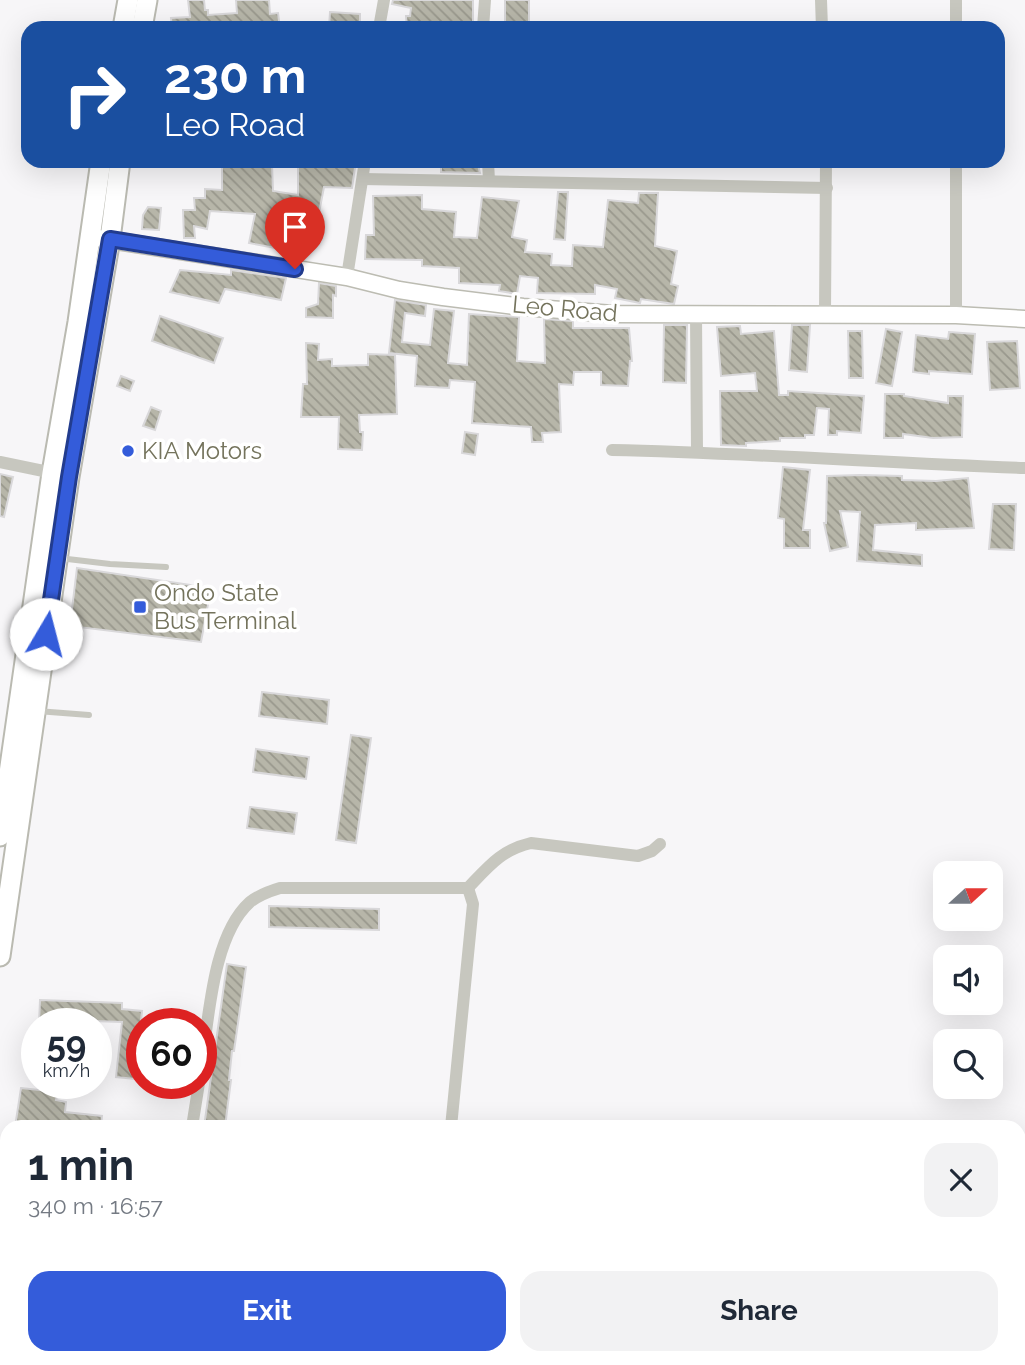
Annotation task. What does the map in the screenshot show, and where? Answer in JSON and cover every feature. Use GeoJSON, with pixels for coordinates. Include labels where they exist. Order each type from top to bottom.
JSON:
{"type":"FeatureCollection","features":[{"type":"Feature","properties":{"kind":"main road"},"geometry":{"type":"LineString","coordinates":[[124,21],[128,0]]}},
{"type":"Feature","properties":{"kind":"main road"},"geometry":{"type":"LineString","coordinates":[[143,21],[147,0]]}},
{"type":"Feature","properties":{"kind":"main road"},"geometry":{"type":"LineString","coordinates":[[100,238],[101,168]]}},
{"type":"Feature","properties":{"kind":"main road"},"geometry":{"type":"LineString","coordinates":[[0,836],[100,238],[118,168]]}},
{"type":"Feature","properties":{"kind":"main road"},"geometry":{"type":"LineString","coordinates":[[0,956],[57,557],[61,475]]}},
{"type":"Feature","properties":{"kind":"street"},"geometry":{"type":"LineString","coordinates":[[380,21],[384,0]]}},
{"type":"Feature","properties":{"kind":"street"},"geometry":{"type":"LineString","coordinates":[[484,21],[485,0]]}},
{"type":"Feature","properties":{"kind":"street"},"geometry":{"type":"LineString","coordinates":[[821,0],[822,21]]}},
{"type":"Feature","properties":{"kind":"street"},"geometry":{"type":"LineString","coordinates":[[956,0],[956,21]]}},
{"type":"Feature","properties":{"kind":"street"},"geometry":{"type":"LineString","coordinates":[[347,277],[364,168]]}},
{"type":"Feature","properties":{"kind":"street"},"geometry":{"type":"LineString","coordinates":[[488,168],[489,181]]}},
{"type":"Feature","properties":{"kind":"street"},"geometry":{"type":"LineString","coordinates":[[825,314],[826,168]]}},
{"type":"Feature","properties":{"kind":"street"},"geometry":{"type":"LineString","coordinates":[[956,168],[956,316]]}},
{"type":"Feature","properties":{"kind":"street"},"geometry":{"type":"LineString","coordinates":[[363,179],[827,188]]}},
{"type":"Feature","properties":{"kind":"street","name":"Leo Road"},"geometry":{"type":"LineString","coordinates":[[100,238],[347,277],[410,291],[523,307],[613,314],[825,314],[1025,319]]}},
{"type":"Feature","properties":{"kind":"street"},"geometry":{"type":"LineString","coordinates":[[696,314],[697,452]]}},
{"type":"Feature","properties":{"kind":"street"},"geometry":{"type":"LineString","coordinates":[[612,450],[1025,468]]}},
{"type":"Feature","properties":{"kind":"street"},"geometry":{"type":"LineString","coordinates":[[0,462],[61,475]]}},
{"type":"Feature","properties":{"kind":"street"},"geometry":{"type":"LineString","coordinates":[[211,1008],[220,954],[228,932],[250,902],[265,893],[280,888],[468,888],[495,860],[514,847],[531,843],[638,856],[652,851],[660,844]]}},
{"type":"Feature","properties":{"kind":"street"},"geometry":{"type":"LineString","coordinates":[[452,1120],[473,904],[468,888]]}},
{"type":"Feature","properties":{"kind":"street"},"geometry":{"type":"LineString","coordinates":[[193,1120],[196,1099]]}},
{"type":"Feature","properties":{"kind":"lane"},"geometry":{"type":"LineString","coordinates":[[57,557],[110,565],[166,567]]}},
{"type":"Feature","properties":{"kind":"lane"},"geometry":{"type":"LineString","coordinates":[[35,711],[89,715]]}},
{"type":"Feature","properties":{"kind":"building"},"geometry":{"type":"Polygon","coordinates":[[[188,0],[204,0],[208,15],[237,13],[236,0],[269,0],[270,14],[278,13],[279,21],[171,21],[171,18],[190,17],[188,0]]]}},
{"type":"Feature","properties":{"kind":"building"},"geometry":{"type":"Polygon","coordinates":[[[393,0],[473,0],[473,21],[406,21],[411,8],[392,4],[393,0]]]}},
{"type":"Feature","properties":{"kind":"building"},"geometry":{"type":"Polygon","coordinates":[[[505,0],[529,0],[529,21],[505,21],[505,0]]]}},
{"type":"Feature","properties":{"kind":"building"},"geometry":{"type":"Polygon","coordinates":[[[330,12],[360,14],[360,21],[329,21],[330,12]]]}},
{"type":"Feature","properties":{"kind":"building"},"geometry":{"type":"Polygon","coordinates":[[[222,168],[272,168],[273,191],[298,195],[298,168],[355,168],[352,188],[324,187],[313,244],[283,237],[281,249],[249,243],[255,214],[210,211],[207,229],[194,226],[195,238],[184,238],[183,210],[195,210],[194,198],[205,198],[205,189],[222,190],[222,168]]]}},
{"type":"Feature","properties":{"kind":"building"},"geometry":{"type":"Polygon","coordinates":[[[441,168],[479,168],[480,173],[441,172],[441,168]]]}},
{"type":"Feature","properties":{"kind":"building"},"geometry":{"type":"Polygon","coordinates":[[[558,192],[568,192],[565,240],[554,239],[558,192]]]}},
{"type":"Feature","properties":{"kind":"building"},"geometry":{"type":"Polygon","coordinates":[[[639,193],[658,193],[655,246],[677,251],[671,284],[678,286],[674,304],[641,299],[640,303],[615,298],[617,289],[595,285],[595,294],[537,293],[538,278],[520,276],[517,294],[499,291],[500,285],[459,283],[459,268],[422,266],[422,260],[365,259],[366,235],[374,235],[373,196],[422,195],[422,209],[456,212],[454,237],[477,238],[482,197],[519,201],[512,237],[527,240],[525,252],[552,254],[551,265],[572,266],[573,245],[603,247],[608,200],[638,203],[639,193]]]}},
{"type":"Feature","properties":{"kind":"building"},"geometry":{"type":"Polygon","coordinates":[[[148,207],[161,208],[159,230],[142,229],[143,215],[148,207]]]}},
{"type":"Feature","properties":{"kind":"building"},"geometry":{"type":"Polygon","coordinates":[[[180,270],[231,275],[231,270],[286,278],[281,300],[225,289],[219,303],[170,292],[180,270]]]}},
{"type":"Feature","properties":{"kind":"building"},"geometry":{"type":"Polygon","coordinates":[[[319,283],[336,286],[336,296],[333,295],[333,318],[306,317],[306,308],[318,304],[319,283]]]}},
{"type":"Feature","properties":{"kind":"building"},"geometry":{"type":"Polygon","coordinates":[[[395,300],[426,305],[425,316],[405,313],[402,342],[430,345],[434,309],[454,311],[448,363],[467,365],[469,314],[519,317],[517,361],[545,363],[544,319],[573,321],[573,328],[629,328],[632,361],[628,386],[601,385],[601,372],[574,372],[573,385],[559,384],[561,432],[542,433],[543,442],[532,442],[531,427],[472,423],[475,382],[450,380],[449,388],[415,386],[417,356],[389,353],[395,300]]]}},
{"type":"Feature","properties":{"kind":"building"},"geometry":{"type":"Polygon","coordinates":[[[160,316],[223,338],[214,363],[152,341],[160,316]]]}},
{"type":"Feature","properties":{"kind":"building"},"geometry":{"type":"Polygon","coordinates":[[[664,325],[687,325],[686,383],[663,382],[664,325]]]}},
{"type":"Feature","properties":{"kind":"building"},"geometry":{"type":"Polygon","coordinates":[[[792,325],[810,325],[807,372],[789,370],[792,325]]]}},
{"type":"Feature","properties":{"kind":"building"},"geometry":{"type":"Polygon","coordinates":[[[740,326],[741,334],[774,331],[779,395],[788,395],[788,391],[864,396],[861,433],[837,431],[837,435],[828,435],[829,409],[817,408],[814,435],[746,443],[746,446],[721,445],[720,391],[757,391],[755,373],[721,376],[717,327],[740,326]]]}},
{"type":"Feature","properties":{"kind":"building"},"geometry":{"type":"Polygon","coordinates":[[[886,329],[902,332],[892,386],[876,383],[886,329]]]}},
{"type":"Feature","properties":{"kind":"building"},"geometry":{"type":"Polygon","coordinates":[[[848,331],[862,331],[863,378],[849,378],[848,331]]]}},
{"type":"Feature","properties":{"kind":"building"},"geometry":{"type":"Polygon","coordinates":[[[949,332],[975,334],[972,374],[913,372],[916,335],[948,339],[949,332]]]}},
{"type":"Feature","properties":{"kind":"building"},"geometry":{"type":"Polygon","coordinates":[[[1017,341],[1020,388],[990,390],[987,342],[1017,341]]]}},
{"type":"Feature","properties":{"kind":"building"},"geometry":{"type":"Polygon","coordinates":[[[306,343],[319,344],[318,360],[332,359],[332,366],[368,365],[368,354],[395,355],[397,414],[359,415],[360,432],[363,432],[362,450],[338,449],[339,417],[301,417],[303,384],[307,384],[306,343]]]}},
{"type":"Feature","properties":{"kind":"building"},"geometry":{"type":"Polygon","coordinates":[[[121,376],[134,381],[130,391],[117,386],[121,376]]]}},
{"type":"Feature","properties":{"kind":"building"},"geometry":{"type":"Polygon","coordinates":[[[885,394],[904,394],[948,403],[948,396],[963,396],[962,437],[933,438],[903,434],[903,438],[884,438],[885,394]]]}},
{"type":"Feature","properties":{"kind":"building"},"geometry":{"type":"Polygon","coordinates":[[[151,407],[161,411],[155,430],[143,426],[151,407]]]}},
{"type":"Feature","properties":{"kind":"building"},"geometry":{"type":"Polygon","coordinates":[[[465,432],[478,434],[475,455],[462,453],[465,432]]]}},
{"type":"Feature","properties":{"kind":"building"},"geometry":{"type":"Polygon","coordinates":[[[783,467],[810,470],[803,530],[810,530],[810,548],[784,548],[784,519],[778,518],[783,467]]]}},
{"type":"Feature","properties":{"kind":"building"},"geometry":{"type":"Polygon","coordinates":[[[0,474],[13,477],[4,517],[0,516],[0,474]]]}},
{"type":"Feature","properties":{"kind":"building"},"geometry":{"type":"Polygon","coordinates":[[[827,476],[902,476],[902,480],[936,481],[968,478],[974,528],[916,530],[916,523],[875,525],[873,550],[922,555],[922,566],[857,561],[860,512],[840,511],[848,547],[830,551],[824,523],[827,476]]]}},
{"type":"Feature","properties":{"kind":"building"},"geometry":{"type":"Polygon","coordinates":[[[993,504],[1016,504],[1014,550],[989,549],[993,504]]]}},
{"type":"Feature","properties":{"kind":"building","name":"Ondo State Bus Terminal"},"geometry":{"type":"Polygon","coordinates":[[[77,568],[211,588],[201,642],[70,626],[77,568]]]}},
{"type":"Feature","properties":{"kind":"building"},"geometry":{"type":"Polygon","coordinates":[[[262,692],[329,700],[327,724],[259,716],[262,692]]]}},
{"type":"Feature","properties":{"kind":"building"},"geometry":{"type":"Polygon","coordinates":[[[351,735],[371,738],[356,843],[336,840],[351,735]]]}},
{"type":"Feature","properties":{"kind":"building"},"geometry":{"type":"Polygon","coordinates":[[[256,749],[309,757],[306,779],[253,772],[256,749]]]}},
{"type":"Feature","properties":{"kind":"building"},"geometry":{"type":"Polygon","coordinates":[[[250,807],[297,813],[294,834],[247,828],[250,807]]]}},
{"type":"Feature","properties":{"kind":"building"},"geometry":{"type":"Polygon","coordinates":[[[269,906],[379,909],[379,930],[269,927],[269,906]]]}},
{"type":"Feature","properties":{"kind":"building"},"geometry":{"type":"Polygon","coordinates":[[[227,964],[246,967],[232,1051],[226,1120],[205,1120],[208,1099],[217,1099],[217,1035],[227,964]]]}},
{"type":"Feature","properties":{"kind":"building"},"geometry":{"type":"Polygon","coordinates":[[[40,1000],[122,1003],[122,1009],[126,1009],[126,1078],[116,1077],[122,1022],[112,1022],[112,1008],[40,1008],[40,1000]]]}},
{"type":"Feature","properties":{"kind":"building"},"geometry":{"type":"Polygon","coordinates":[[[21,1088],[21,1099],[56,1099],[66,1102],[65,1112],[102,1116],[102,1120],[16,1120],[21,1088]]]}},
{"type":"Feature","properties":{"kind":"place","name":"KIA Motors"},"geometry":{"type":"Point","coordinates":[128,451]}},
{"type":"Feature","properties":{"kind":"place","name":"Ondo State Bus Terminal"},"geometry":{"type":"Point","coordinates":[140,607]}},
{"type":"Feature","properties":{"kind":"route"},"geometry":{"type":"LineString","coordinates":[[46,634],[69,477],[110,239],[295,269]]}}]}
